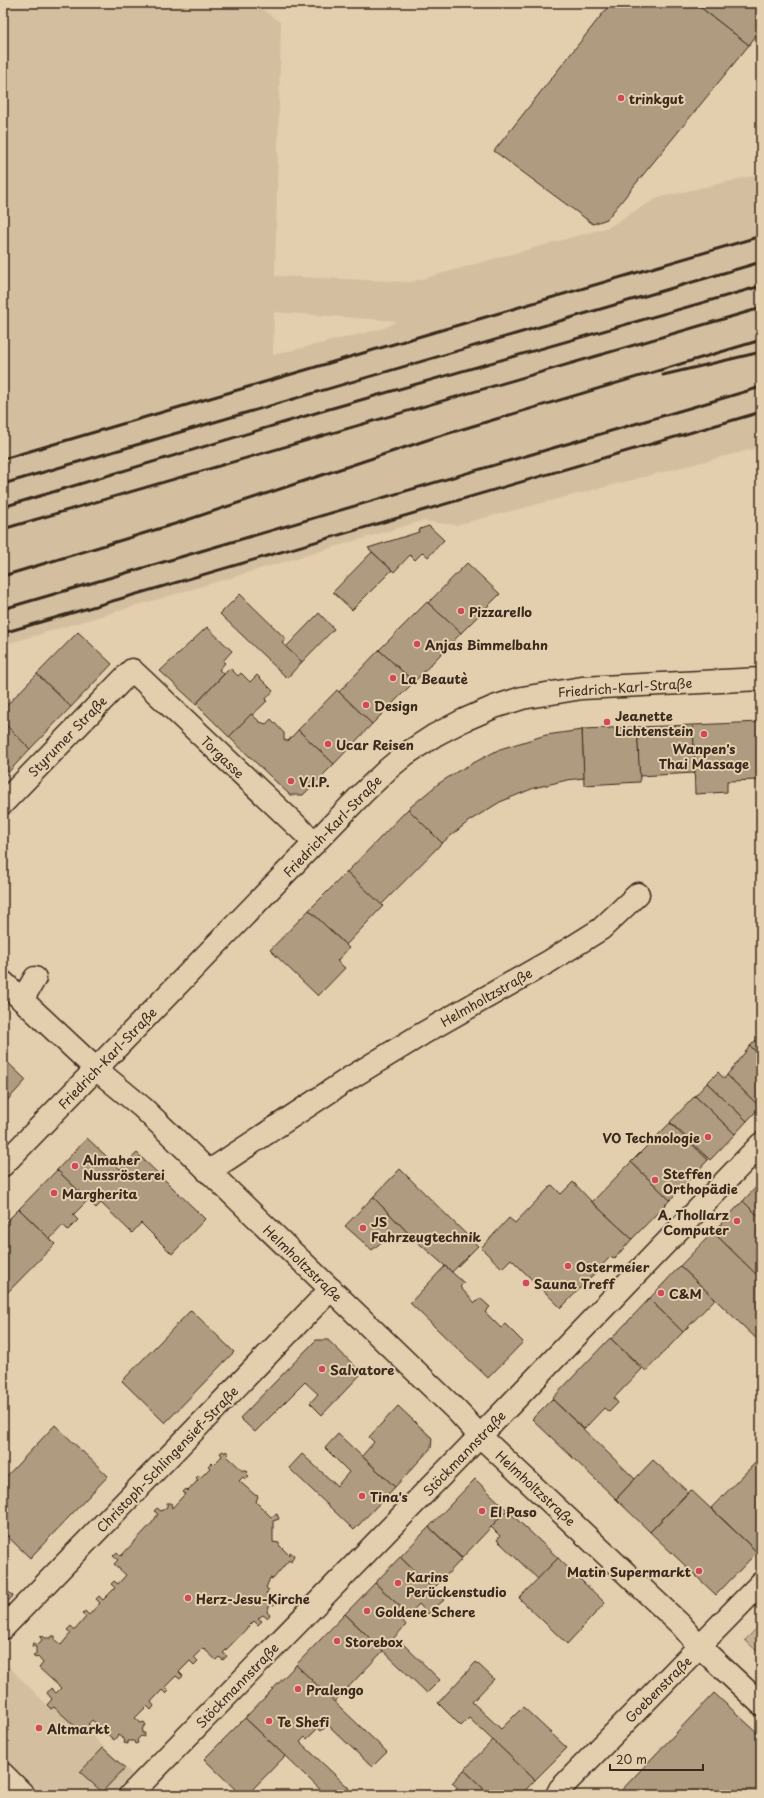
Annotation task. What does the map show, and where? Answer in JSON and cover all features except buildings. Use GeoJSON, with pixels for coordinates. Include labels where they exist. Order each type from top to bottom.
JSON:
{"type":"FeatureCollection","features":[{"type":"Feature","properties":{"kind":"street","name":"Styrumer Straße"},"geometry":{"type":"LineString","coordinates":[[3,802],[132,670]]}},
{"type":"Feature","properties":{"kind":"street","name":"Torgasse"},"geometry":{"type":"LineString","coordinates":[[132,670],[315,843]]}},
{"type":"Feature","properties":{"kind":"street","name":"Friedrich-Karl-Straße"},"geometry":{"type":"LineString","coordinates":[[3,1165],[378,778],[406,754],[464,720],[494,707],[522,698],[582,688],[761,679]]}},
{"type":"Feature","properties":{"kind":"street","name":"Helmholtzstraße"},"geometry":{"type":"LineString","coordinates":[[208,1172],[350,1078],[415,1038],[550,961],[600,929],[638,894]]}},
{"type":"Feature","properties":{"kind":"street"},"geometry":{"type":"LineString","coordinates":[[22,1000],[35,978]]}},
{"type":"Feature","properties":{"kind":"street","name":"Helmholtzstraße"},"geometry":{"type":"LineString","coordinates":[[3,982],[96,1069],[143,1108],[457,1410],[480,1436],[681,1626],[700,1647],[761,1704]]}},
{"type":"Feature","properties":{"kind":"street","name":"Stöckmannstraße"},"geometry":{"type":"LineString","coordinates":[[130,1795],[480,1436],[761,1144]]}},
{"type":"Feature","properties":{"kind":"street","name":"Christoph-Schlingensief-Straße"},"geometry":{"type":"LineString","coordinates":[[3,1628],[331,1289]]}},
{"type":"Feature","properties":{"kind":"street","name":"Goebenstraße"},"geometry":{"type":"LineString","coordinates":[[557,1795],[560,1789],[761,1583]]}},
{"type":"Feature","properties":{"kind":"street"},"geometry":{"type":"LineString","coordinates":[[3,1774],[24,1795]]}},
{"type":"Feature","properties":{"kind":"shaded area"},"geometry":{"type":"Polygon","coordinates":[[[3,3],[254,3],[281,23],[275,276],[411,282],[609,227],[657,198],[761,174],[761,447],[456,525],[422,521],[3,645],[3,3]],[[275,312],[273,355],[385,328],[397,321],[275,312]]]}},
{"type":"Feature","properties":{"kind":"shaded area"},"geometry":{"type":"Polygon","coordinates":[[[761,1624],[761,1655],[745,1640],[761,1624]]]}},
{"type":"Feature","properties":{"kind":"shaded area","name":"Altmarkt"},"geometry":{"type":"Polygon","coordinates":[[[3,1661],[51,1709],[54,1707],[76,1727],[73,1730],[77,1733],[84,1728],[132,1774],[112,1795],[3,1795],[3,1661]]]}},
{"type":"Feature","properties":{"kind":"railway"},"geometry":{"type":"LineString","coordinates":[[3,459],[761,236]]}},
{"type":"Feature","properties":{"kind":"railway"},"geometry":{"type":"LineString","coordinates":[[3,484],[761,262]]}},
{"type":"Feature","properties":{"kind":"railway"},"geometry":{"type":"LineString","coordinates":[[3,507],[329,409],[761,286]]}},
{"type":"Feature","properties":{"kind":"railway"},"geometry":{"type":"LineString","coordinates":[[3,529],[761,308]]}},
{"type":"Feature","properties":{"kind":"railway"},"geometry":{"type":"LineString","coordinates":[[3,576],[178,523],[436,437],[761,340]]}},
{"type":"Feature","properties":{"kind":"railway"},"geometry":{"type":"LineString","coordinates":[[663,375],[761,352]]}},
{"type":"Feature","properties":{"kind":"railway"},"geometry":{"type":"LineString","coordinates":[[3,609],[761,387]]}},
{"type":"Feature","properties":{"kind":"railway"},"geometry":{"type":"LineString","coordinates":[[3,633],[761,412]]}},
{"type":"Feature","properties":{"kind":"place","name":"trinkgut"},"geometry":{"type":"Point","coordinates":[621,98]}},
{"type":"Feature","properties":{"kind":"place","name":"Pizzarello"},"geometry":{"type":"Point","coordinates":[461,611]}},
{"type":"Feature","properties":{"kind":"place","name":"Anjas Bimmelbahn"},"geometry":{"type":"Point","coordinates":[417,644]}},
{"type":"Feature","properties":{"kind":"place","name":"La Beautè"},"geometry":{"type":"Point","coordinates":[393,678]}},
{"type":"Feature","properties":{"kind":"place","name":"Design"},"geometry":{"type":"Point","coordinates":[366,705]}},
{"type":"Feature","properties":{"kind":"place","name":"Jeanette Lichtenstein"},"geometry":{"type":"Point","coordinates":[607,722]}},
{"type":"Feature","properties":{"kind":"place","name":"Wanpen's Thai Massage"},"geometry":{"type":"Point","coordinates":[704,734]}},
{"type":"Feature","properties":{"kind":"place","name":"Ucar Reisen"},"geometry":{"type":"Point","coordinates":[328,744]}},
{"type":"Feature","properties":{"kind":"place","name":"V.I.P."},"geometry":{"type":"Point","coordinates":[291,781]}},
{"type":"Feature","properties":{"kind":"place","name":"VO Technologie"},"geometry":{"type":"Point","coordinates":[708,1137]}},
{"type":"Feature","properties":{"kind":"place","name":"Almaher Nussrösterei"},"geometry":{"type":"Point","coordinates":[75,1166]}},
{"type":"Feature","properties":{"kind":"place","name":"Steffen Orthopädie"},"geometry":{"type":"Point","coordinates":[655,1180]}},
{"type":"Feature","properties":{"kind":"place","name":"Margherita"},"geometry":{"type":"Point","coordinates":[54,1193]}},
{"type":"Feature","properties":{"kind":"place","name":"A. Thollarz Computer"},"geometry":{"type":"Point","coordinates":[737,1221]}},
{"type":"Feature","properties":{"kind":"place","name":"JS Fahrzeugtechnik"},"geometry":{"type":"Point","coordinates":[363,1228]}},
{"type":"Feature","properties":{"kind":"place","name":"Ostermeier"},"geometry":{"type":"Point","coordinates":[568,1266]}},
{"type":"Feature","properties":{"kind":"place","name":"Sauna Treff"},"geometry":{"type":"Point","coordinates":[526,1283]}},
{"type":"Feature","properties":{"kind":"place","name":"C&M"},"geometry":{"type":"Point","coordinates":[661,1293]}},
{"type":"Feature","properties":{"kind":"place","name":"Salvatore"},"geometry":{"type":"Point","coordinates":[322,1369]}},
{"type":"Feature","properties":{"kind":"place","name":"Tina's"},"geometry":{"type":"Point","coordinates":[362,1496]}},
{"type":"Feature","properties":{"kind":"place","name":"El Paso"},"geometry":{"type":"Point","coordinates":[482,1511]}},
{"type":"Feature","properties":{"kind":"place","name":"Matin Supermarkt"},"geometry":{"type":"Point","coordinates":[699,1571]}},
{"type":"Feature","properties":{"kind":"place","name":"Karins Perückenstudio"},"geometry":{"type":"Point","coordinates":[398,1583]}},
{"type":"Feature","properties":{"kind":"place","name":"Herz-Jesu-Kirche"},"geometry":{"type":"Point","coordinates":[188,1598]}},
{"type":"Feature","properties":{"kind":"place","name":"Goldene Schere"},"geometry":{"type":"Point","coordinates":[367,1611]}},
{"type":"Feature","properties":{"kind":"place","name":"Storebox"},"geometry":{"type":"Point","coordinates":[337,1641]}},
{"type":"Feature","properties":{"kind":"place","name":"Pralengo"},"geometry":{"type":"Point","coordinates":[298,1689]}},
{"type":"Feature","properties":{"kind":"place","name":"Te Shefi"},"geometry":{"type":"Point","coordinates":[269,1721]}},
{"type":"Feature","properties":{"kind":"place","name":"Altmarkt"},"geometry":{"type":"Point","coordinates":[39,1728]}}]}
